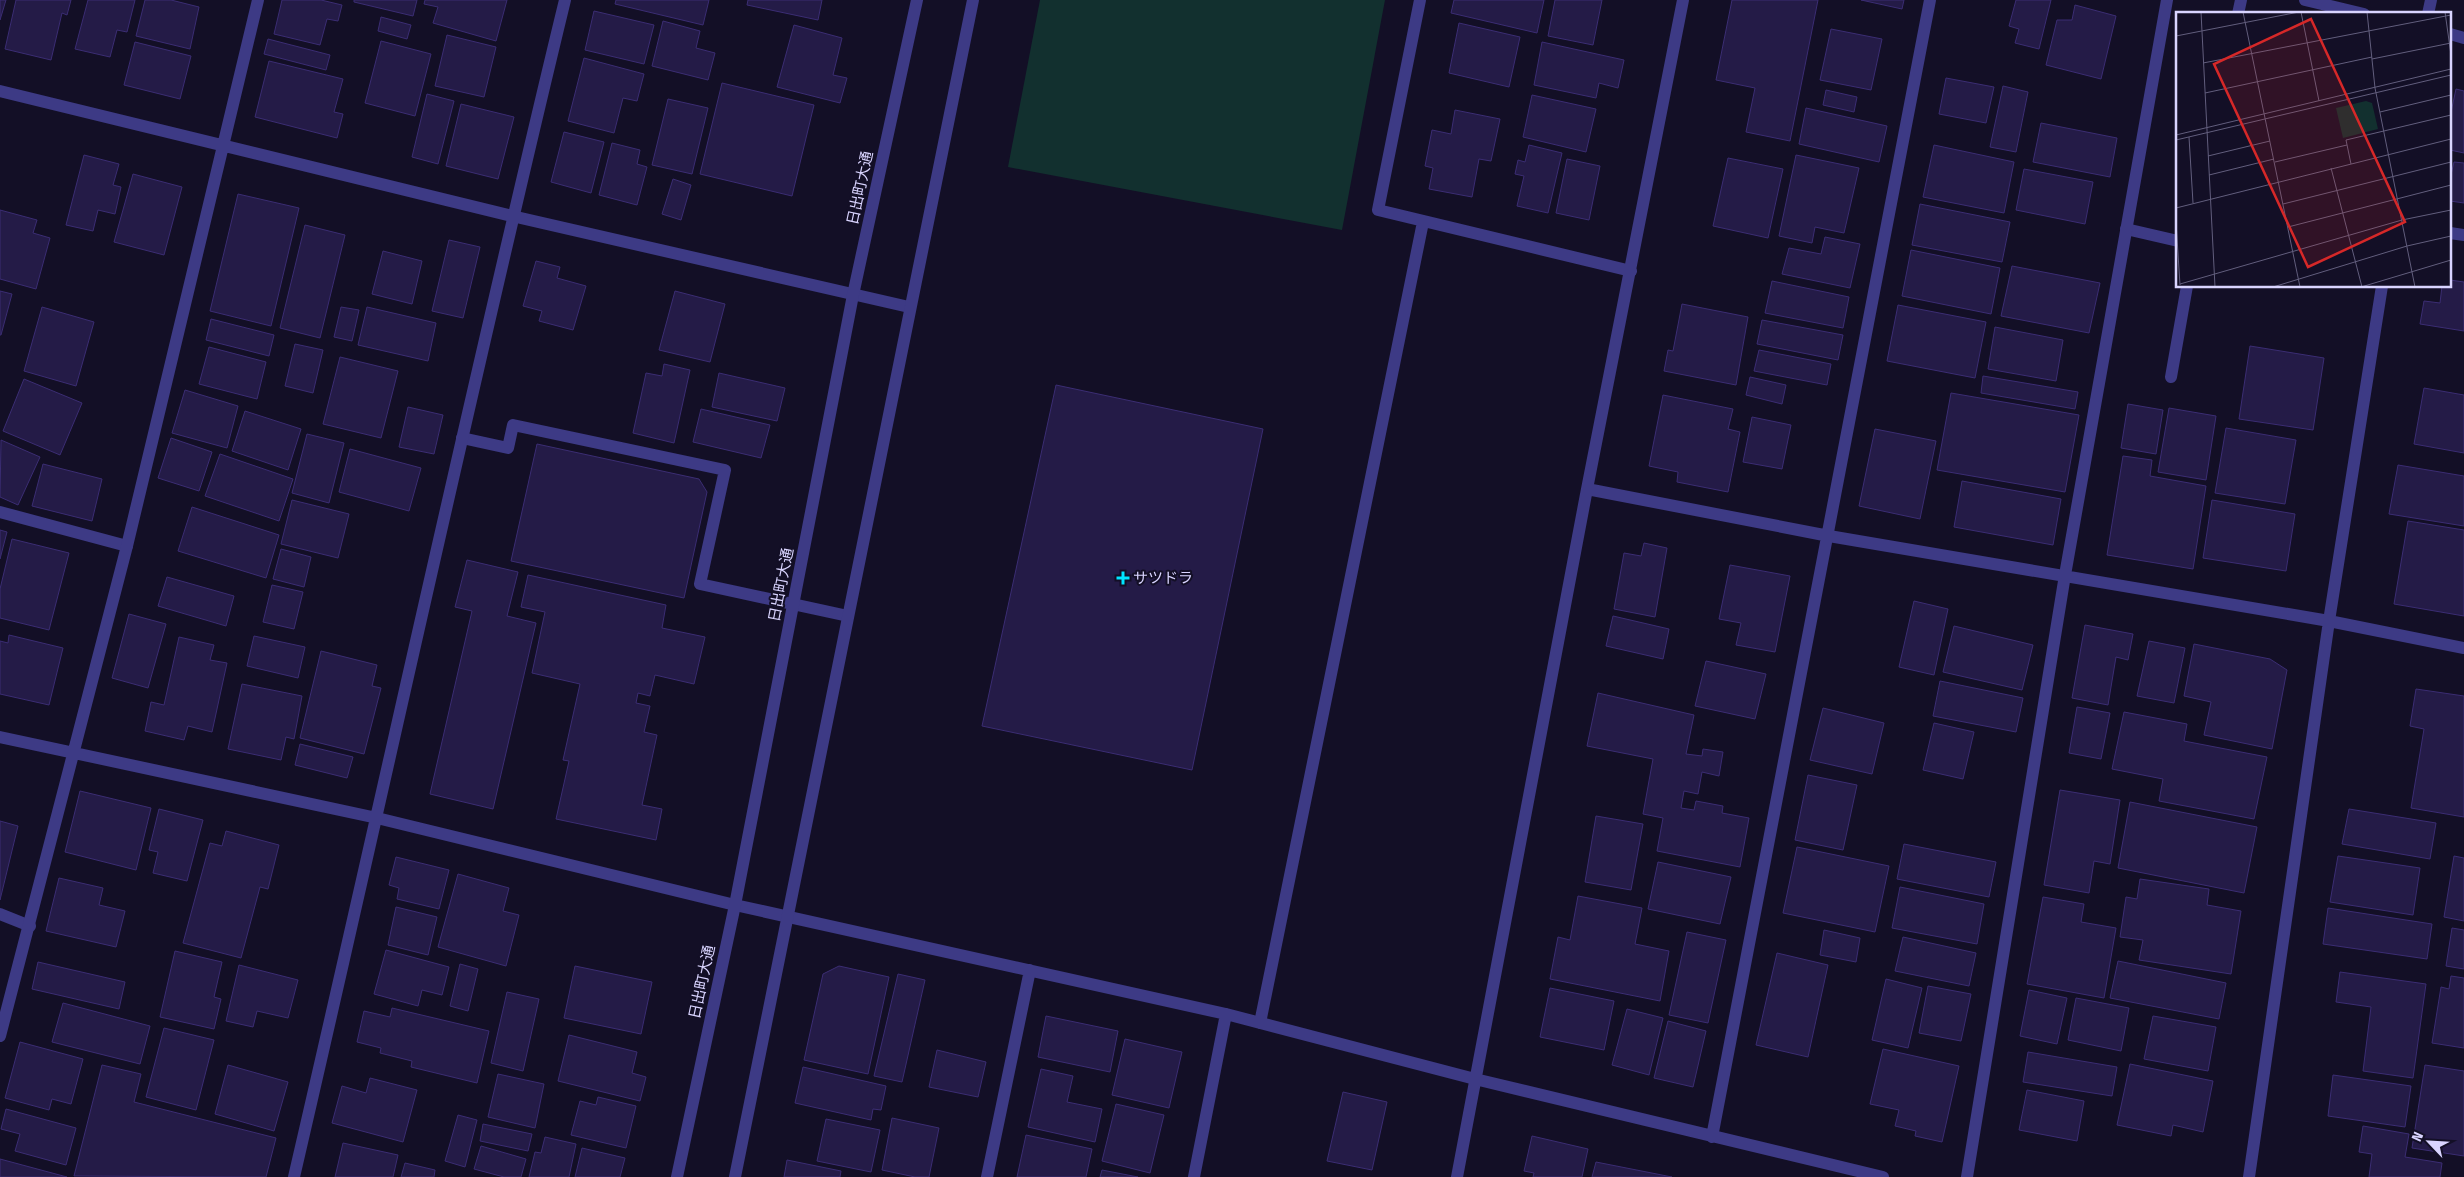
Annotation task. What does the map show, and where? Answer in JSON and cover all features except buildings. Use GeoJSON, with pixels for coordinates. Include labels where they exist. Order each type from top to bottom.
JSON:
{"type":"FeatureCollection","features":[{"type":"Feature","properties":{"kind":"street"},"geometry":{"type":"LineString","coordinates":[[0,1036],[30,926],[72,751],[127,546],[258,0]]}},
{"type":"Feature","properties":{"kind":"street"},"geometry":{"type":"LineString","coordinates":[[294,1177],[377,818],[512,216],[565,0]]}},
{"type":"Feature","properties":{"kind":"street","name":"日出町大通"},"geometry":{"type":"LineString","coordinates":[[677,1177],[735,905],[853,295],[917,0]]}},
{"type":"Feature","properties":{"kind":"street"},"geometry":{"type":"LineString","coordinates":[[735,1177],[789,918],[909,307],[973,0]]}},
{"type":"Feature","properties":{"kind":"street"},"geometry":{"type":"LineString","coordinates":[[1420,0],[1378,210],[1631,271]]}},
{"type":"Feature","properties":{"kind":"street"},"geometry":{"type":"LineString","coordinates":[[1456,1177],[1683,0]]}},
{"type":"Feature","properties":{"kind":"street"},"geometry":{"type":"LineString","coordinates":[[1712,1137],[1829,536],[1930,0]]}},
{"type":"Feature","properties":{"kind":"street"},"geometry":{"type":"LineString","coordinates":[[1967,1177],[2065,575],[2167,0]]}},
{"type":"Feature","properties":{"kind":"street"},"geometry":{"type":"LineString","coordinates":[[2305,0],[2356,12]]}},
{"type":"Feature","properties":{"kind":"street"},"geometry":{"type":"LineString","coordinates":[[0,91],[224,144],[512,216],[909,307]]}},
{"type":"Feature","properties":{"kind":"street"},"geometry":{"type":"LineString","coordinates":[[1260,1023],[1423,222]]}},
{"type":"Feature","properties":{"kind":"street"},"geometry":{"type":"LineString","coordinates":[[2126,229],[2176,241]]}},
{"type":"Feature","properties":{"kind":"street"},"geometry":{"type":"LineString","coordinates":[[2171,377],[2186,288]]}},
{"type":"Feature","properties":{"kind":"street"},"geometry":{"type":"LineString","coordinates":[[2249,1177],[2328,621],[2382,288]]}},
{"type":"Feature","properties":{"kind":"street"},"geometry":{"type":"LineString","coordinates":[[462,438],[508,448],[513,425],[725,470],[700,584],[848,616]]}},
{"type":"Feature","properties":{"kind":"street"},"geometry":{"type":"LineString","coordinates":[[1587,490],[1829,536],[2328,621],[2464,648]]}},
{"type":"Feature","properties":{"kind":"street"},"geometry":{"type":"LineString","coordinates":[[0,512],[127,546]]}},
{"type":"Feature","properties":{"kind":"street"},"geometry":{"type":"LineString","coordinates":[[0,737],[377,818],[789,918],[1226,1014],[1475,1079],[1883,1177]]}},
{"type":"Feature","properties":{"kind":"street"},"geometry":{"type":"LineString","coordinates":[[0,914],[30,926]]}},
{"type":"Feature","properties":{"kind":"street"},"geometry":{"type":"LineString","coordinates":[[987,1177],[1030,970]]}},
{"type":"Feature","properties":{"kind":"street"},"geometry":{"type":"LineString","coordinates":[[1194,1177],[1226,1014]]}},
{"type":"Feature","properties":{"kind":"green space"},"geometry":{"type":"Polygon","coordinates":[[[1040,0],[1385,0],[1342,230],[1008,167],[1040,0]]]}},
{"type":"Feature","properties":{"kind":"place","name":"サツドラ"},"geometry":{"type":"Point","coordinates":[1123,578]}}]}
